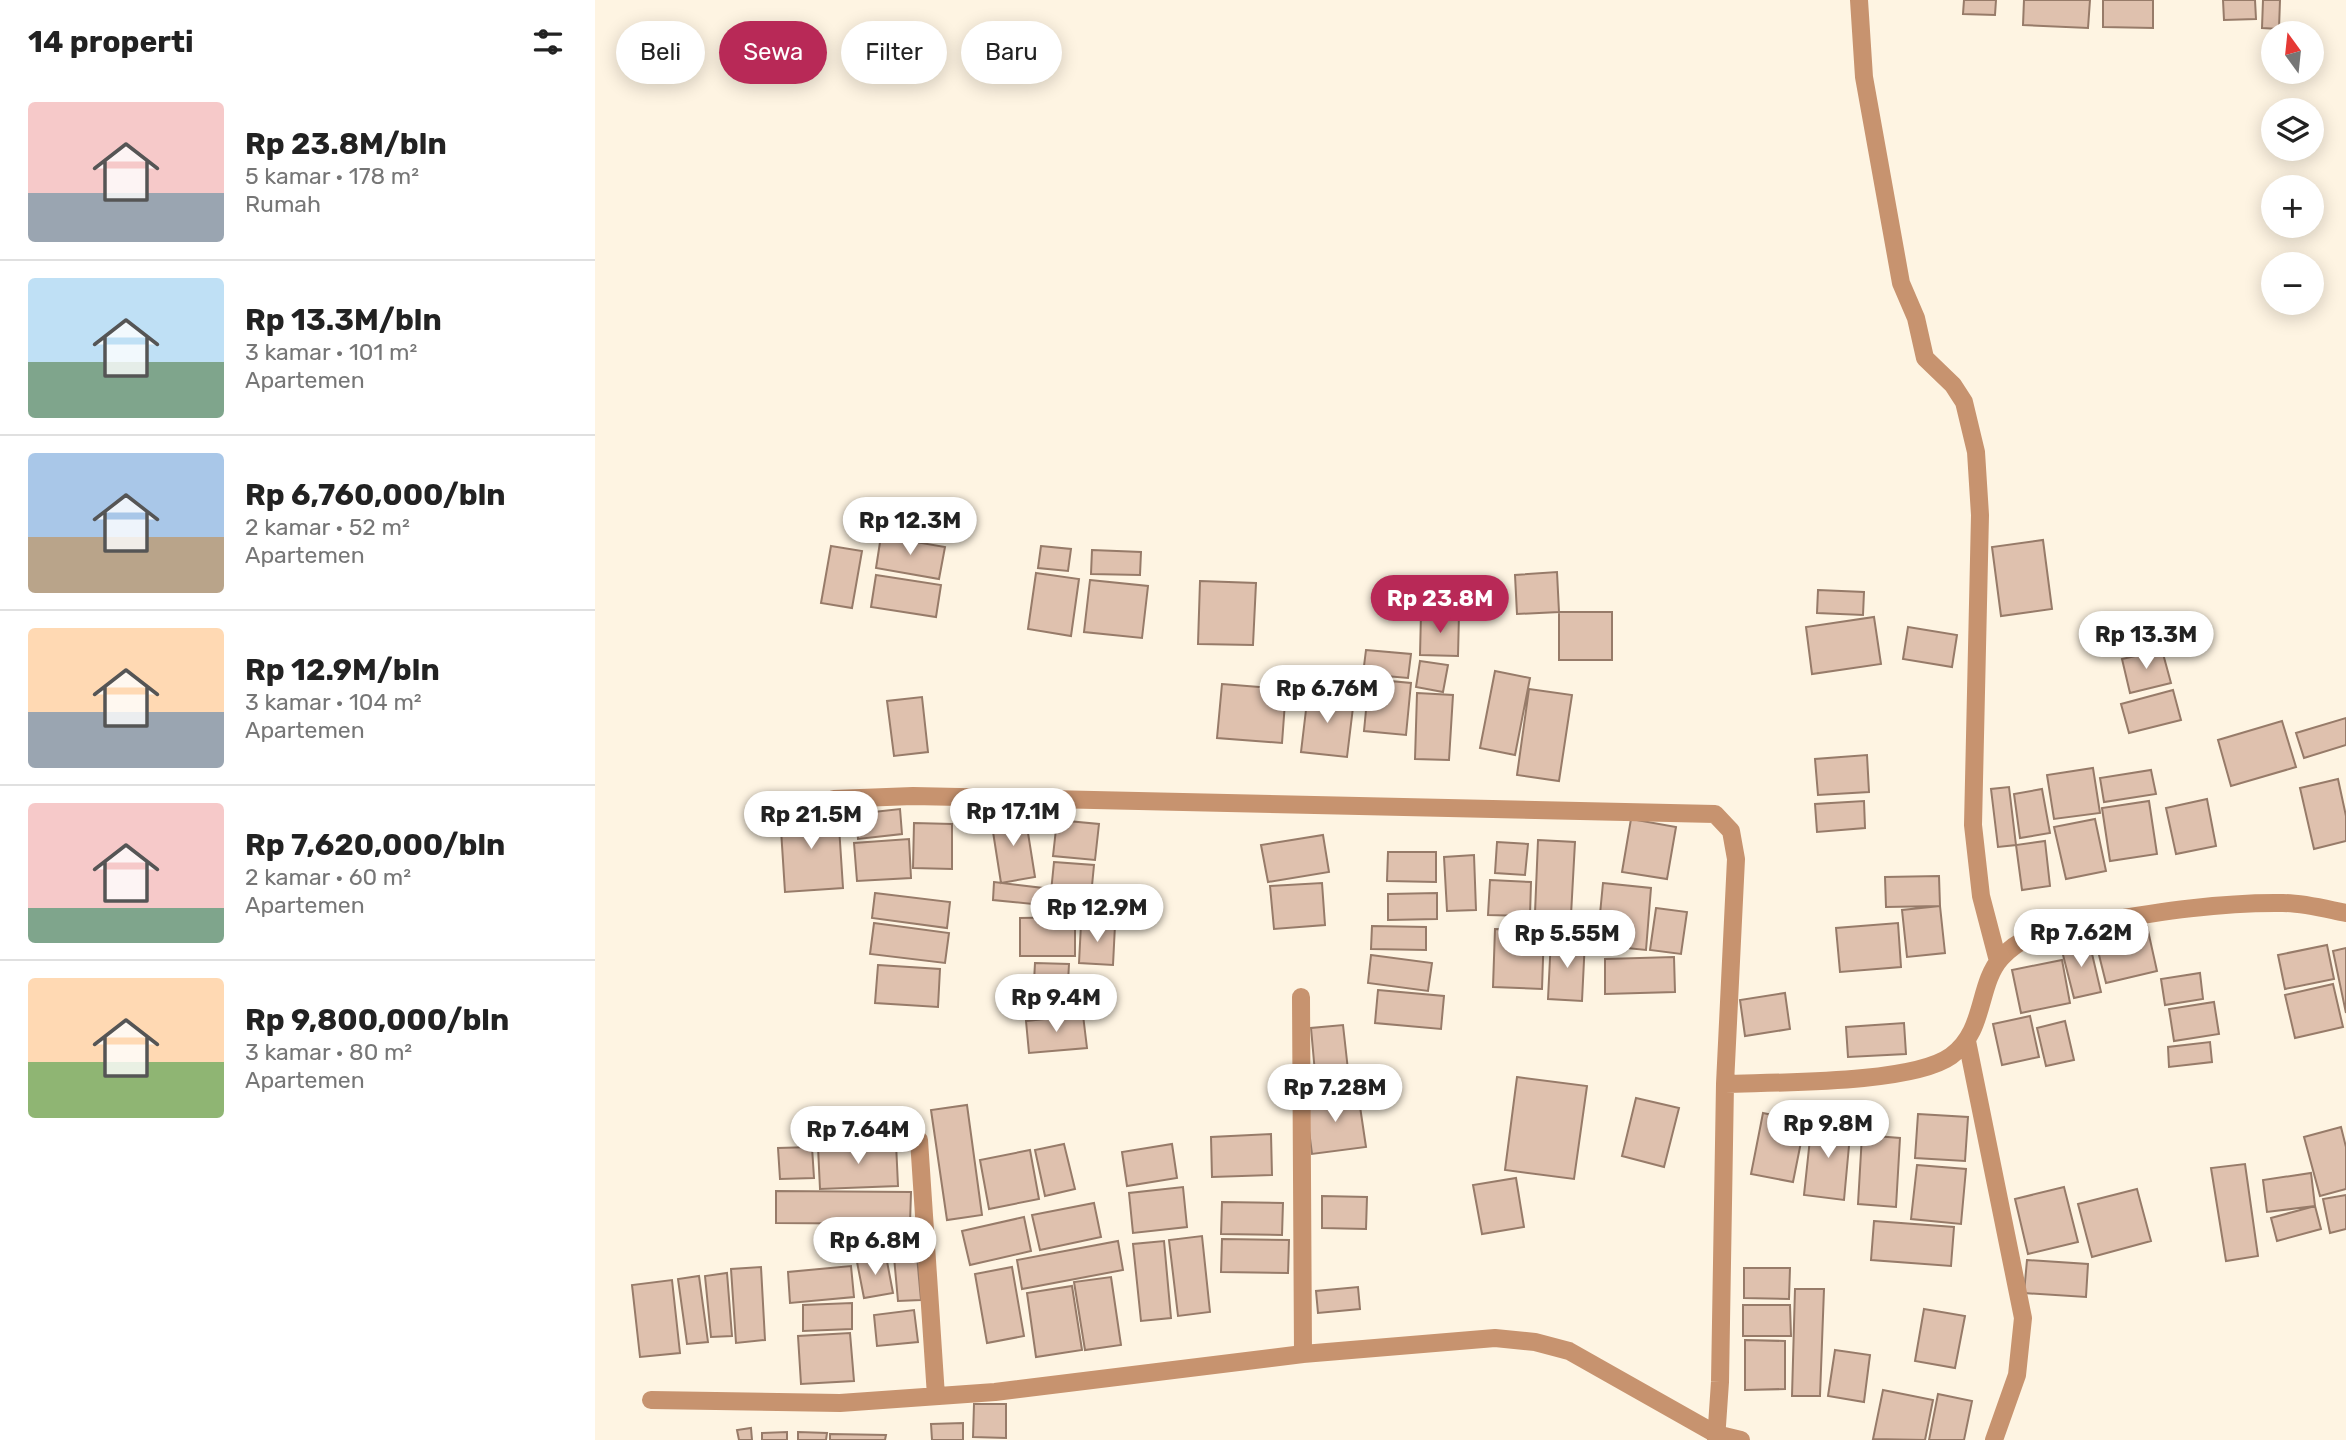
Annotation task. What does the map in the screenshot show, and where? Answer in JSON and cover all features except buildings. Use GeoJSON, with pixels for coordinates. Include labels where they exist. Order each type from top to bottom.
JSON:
{"type":"FeatureCollection","features":[{"type":"Feature","properties":{"kind":"street"},"geometry":{"type":"LineString","coordinates":[[1859,0],[1864,78],[1901,283],[1916,318],[1925,358],[1953,385],[1964,402],[1976,452],[1980,515],[1973,825],[1982,895],[1998,961]]}},
{"type":"Feature","properties":{"kind":"street"},"geometry":{"type":"LineString","coordinates":[[834,799],[913,796],[1714,814],[1731,831],[1736,859],[1725,1084],[1720,1382],[1716,1437]]}},
{"type":"Feature","properties":{"kind":"street"},"geometry":{"type":"LineString","coordinates":[[1725,1084],[1856,1078],[1930,1067],[1950,1057],[1967,1041],[1998,961],[2013,946],[2032,936],[2062,928],[2182,909],[2284,903],[2346,913]]}},
{"type":"Feature","properties":{"kind":"street"},"geometry":{"type":"LineString","coordinates":[[1301,997],[1303,1354]]}},
{"type":"Feature","properties":{"kind":"street"},"geometry":{"type":"LineString","coordinates":[[1967,1041],[2023,1318],[2017,1374],[1994,1440]]}},
{"type":"Feature","properties":{"kind":"street"},"geometry":{"type":"LineString","coordinates":[[919,1140],[936,1396]]}},
{"type":"Feature","properties":{"kind":"street"},"geometry":{"type":"LineString","coordinates":[[652,1399],[840,1403],[1065,1385],[1303,1354],[1495,1338],[1535,1342],[1569,1351],[1716,1437],[1741,1440]]}}]}
